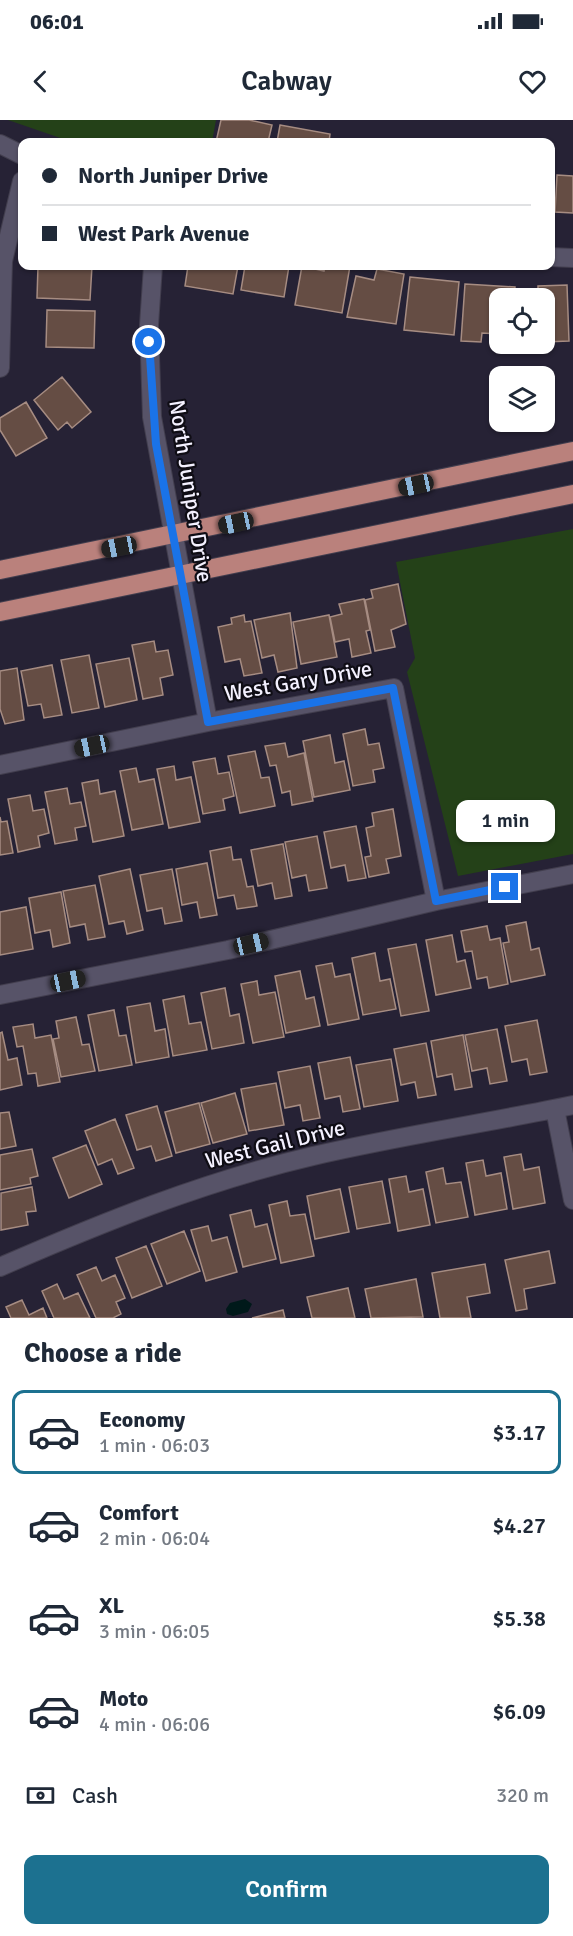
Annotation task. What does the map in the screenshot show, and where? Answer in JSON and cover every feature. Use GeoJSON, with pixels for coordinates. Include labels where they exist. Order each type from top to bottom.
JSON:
{"type":"FeatureCollection","features":[{"type":"Feature","properties":{"kind":"main road"},"geometry":{"type":"LineString","coordinates":[[0,570],[573,452]]}},
{"type":"Feature","properties":{"kind":"main road"},"geometry":{"type":"LineString","coordinates":[[0,612],[573,494]]}},
{"type":"Feature","properties":{"kind":"street"},"geometry":{"type":"LineString","coordinates":[[0,144],[18,152]]}},
{"type":"Feature","properties":{"kind":"street"},"geometry":{"type":"LineString","coordinates":[[1,368],[3,261],[18,198]]}},
{"type":"Feature","properties":{"kind":"street"},"geometry":{"type":"LineString","coordinates":[[555,257],[573,258]]}},
{"type":"Feature","properties":{"kind":"street","name":"North Juniper Drive"},"geometry":{"type":"LineString","coordinates":[[153,270],[149,325],[152,417],[172,536],[208,722]]}},
{"type":"Feature","properties":{"kind":"street","name":"West Gary Drive"},"geometry":{"type":"LineString","coordinates":[[0,765],[208,722],[393,688],[436,901]]}},
{"type":"Feature","properties":{"kind":"street"},"geometry":{"type":"LineString","coordinates":[[0,995],[228,950],[436,901],[573,873]]}},
{"type":"Feature","properties":{"kind":"street"},"geometry":{"type":"LineString","coordinates":[[564,1107],[573,1200]]}},
{"type":"Feature","properties":{"kind":"street","name":"West Gail Drive"},"geometry":{"type":"LineString","coordinates":[[0,1267],[96,1225],[203,1187],[312,1156],[564,1107]]}},
{"type":"Feature","properties":{"kind":"green space"},"geometry":{"type":"Polygon","coordinates":[[[8,120],[216,120],[213,138],[60,138],[8,120]]]}},
{"type":"Feature","properties":{"kind":"green space"},"geometry":{"type":"Polygon","coordinates":[[[573,529],[573,854],[458,876],[407,672],[415,658],[396,562],[573,529]]]}},
{"type":"Feature","properties":{"kind":"shaded area"},"geometry":{"type":"Polygon","coordinates":[[[245,1299],[252,1304],[248,1312],[233,1316],[227,1314],[226,1309],[230,1303],[245,1299]]]}},
{"type":"Feature","properties":{"kind":"building"},"geometry":{"type":"Polygon","coordinates":[[[221,120],[249,120],[272,125],[269,138],[217,138],[221,120]]]}},
{"type":"Feature","properties":{"kind":"building"},"geometry":{"type":"Polygon","coordinates":[[[280,125],[330,134],[330,138],[278,138],[280,125]]]}},
{"type":"Feature","properties":{"kind":"building"},"geometry":{"type":"Polygon","coordinates":[[[557,175],[573,176],[573,213],[555,212],[557,175]]]}},
{"type":"Feature","properties":{"kind":"building"},"geometry":{"type":"Polygon","coordinates":[[[38,270],[92,270],[90,300],[37,298],[38,270]]]}},
{"type":"Feature","properties":{"kind":"building"},"geometry":{"type":"Polygon","coordinates":[[[187,270],[237,270],[233,294],[185,286],[187,270]]]}},
{"type":"Feature","properties":{"kind":"building"},"geometry":{"type":"Polygon","coordinates":[[[244,270],[288,270],[284,297],[241,290],[244,270]]]}},
{"type":"Feature","properties":{"kind":"building"},"geometry":{"type":"Polygon","coordinates":[[[301,270],[349,270],[342,313],[295,305],[301,270]]]}},
{"type":"Feature","properties":{"kind":"building"},"geometry":{"type":"Polygon","coordinates":[[[377,270],[404,274],[396,324],[347,317],[356,276],[374,280],[377,270]]]}},
{"type":"Feature","properties":{"kind":"building"},"geometry":{"type":"Polygon","coordinates":[[[410,277],[459,282],[454,335],[404,330],[410,277]]]}},
{"type":"Feature","properties":{"kind":"building"},"geometry":{"type":"Polygon","coordinates":[[[465,284],[515,287],[489,288],[489,333],[482,333],[481,342],[461,341],[465,284]]]}},
{"type":"Feature","properties":{"kind":"building"},"geometry":{"type":"Polygon","coordinates":[[[567,285],[569,341],[555,342],[555,288],[538,288],[538,286],[567,285]]]}},
{"type":"Feature","properties":{"kind":"building"},"geometry":{"type":"Polygon","coordinates":[[[47,310],[95,311],[94,348],[46,347],[47,310]]]}},
{"type":"Feature","properties":{"kind":"building"},"geometry":{"type":"Polygon","coordinates":[[[62,377],[91,412],[72,428],[67,422],[58,430],[34,400],[62,377]]]}},
{"type":"Feature","properties":{"kind":"building"},"geometry":{"type":"Polygon","coordinates":[[[26,402],[47,438],[16,456],[0,430],[0,418],[26,402]]]}},
{"type":"Feature","properties":{"kind":"building"},"geometry":{"type":"Polygon","coordinates":[[[398,584],[406,624],[391,630],[395,647],[375,651],[365,600],[373,598],[371,590],[398,584]]]}},
{"type":"Feature","properties":{"kind":"building"},"geometry":{"type":"Polygon","coordinates":[[[364,599],[370,630],[366,631],[371,653],[352,657],[349,639],[335,642],[330,617],[342,614],[339,604],[364,599]]]}},
{"type":"Feature","properties":{"kind":"building"},"geometry":{"type":"Polygon","coordinates":[[[290,613],[297,668],[278,672],[274,655],[262,658],[254,620],[290,613]]]}},
{"type":"Feature","properties":{"kind":"building"},"geometry":{"type":"Polygon","coordinates":[[[244,615],[245,622],[251,621],[262,673],[244,676],[240,659],[225,662],[218,627],[232,624],[231,618],[244,615]]]}},
{"type":"Feature","properties":{"kind":"building"},"geometry":{"type":"Polygon","coordinates":[[[329,615],[337,657],[301,664],[293,622],[329,615]]]}},
{"type":"Feature","properties":{"kind":"building"},"geometry":{"type":"Polygon","coordinates":[[[154,641],[156,652],[168,650],[173,675],[160,678],[163,695],[143,699],[132,645],[154,641]]]}},
{"type":"Feature","properties":{"kind":"building"},"geometry":{"type":"Polygon","coordinates":[[[89,655],[99,708],[72,713],[61,660],[89,655]]]}},
{"type":"Feature","properties":{"kind":"building"},"geometry":{"type":"Polygon","coordinates":[[[129,658],[137,700],[105,707],[96,664],[129,658]]]}},
{"type":"Feature","properties":{"kind":"building"},"geometry":{"type":"Polygon","coordinates":[[[52,665],[62,715],[44,718],[41,704],[28,706],[21,671],[52,665]]]}},
{"type":"Feature","properties":{"kind":"building"},"geometry":{"type":"Polygon","coordinates":[[[17,668],[24,720],[5,724],[0,709],[0,671],[17,668]]]}},
{"type":"Feature","properties":{"kind":"building"},"geometry":{"type":"Polygon","coordinates":[[[365,729],[368,745],[379,743],[384,768],[373,770],[375,782],[353,786],[343,734],[365,729]]]}},
{"type":"Feature","properties":{"kind":"building"},"geometry":{"type":"Polygon","coordinates":[[[330,735],[335,763],[344,761],[350,790],[314,797],[303,741],[330,735]]]}},
{"type":"Feature","properties":{"kind":"building"},"geometry":{"type":"Polygon","coordinates":[[[285,743],[288,757],[304,753],[313,801],[292,805],[290,791],[282,793],[276,765],[270,766],[265,746],[285,743]]]}},
{"type":"Feature","properties":{"kind":"building"},"geometry":{"type":"Polygon","coordinates":[[[255,751],[261,778],[269,777],[275,806],[240,813],[228,756],[255,751]]]}},
{"type":"Feature","properties":{"kind":"building"},"geometry":{"type":"Polygon","coordinates":[[[215,758],[218,774],[229,772],[234,796],[223,799],[225,810],[203,814],[193,762],[215,758]]]}},
{"type":"Feature","properties":{"kind":"building"},"geometry":{"type":"Polygon","coordinates":[[[174,766],[176,780],[191,777],[200,822],[169,828],[157,769],[174,766]]]}},
{"type":"Feature","properties":{"kind":"building"},"geometry":{"type":"Polygon","coordinates":[[[136,768],[139,782],[154,779],[163,824],[132,830],[120,771],[136,768]]]}},
{"type":"Feature","properties":{"kind":"building"},"geometry":{"type":"Polygon","coordinates":[[[98,780],[100,794],[115,791],[124,836],[93,842],[82,783],[98,780]]]}},
{"type":"Feature","properties":{"kind":"building"},"geometry":{"type":"Polygon","coordinates":[[[67,788],[70,804],[81,802],[86,826],[75,828],[77,840],[55,844],[45,792],[67,788]]]}},
{"type":"Feature","properties":{"kind":"building"},"geometry":{"type":"Polygon","coordinates":[[[30,795],[33,811],[44,809],[49,833],[38,836],[40,847],[18,852],[8,799],[30,795]]]}},
{"type":"Feature","properties":{"kind":"building"},"geometry":{"type":"Polygon","coordinates":[[[393,809],[401,856],[386,859],[389,873],[369,877],[365,857],[371,856],[366,828],[374,826],[372,813],[393,809]]]}},
{"type":"Feature","properties":{"kind":"building"},"geometry":{"type":"Polygon","coordinates":[[[0,817],[1,822],[7,821],[13,853],[0,855],[0,817]]]}},
{"type":"Feature","properties":{"kind":"building"},"geometry":{"type":"Polygon","coordinates":[[[356,826],[366,878],[348,881],[345,865],[331,868],[324,832],[356,826]]]}},
{"type":"Feature","properties":{"kind":"building"},"geometry":{"type":"Polygon","coordinates":[[[317,836],[327,888],[309,891],[306,875],[292,878],[285,842],[317,836]]]}},
{"type":"Feature","properties":{"kind":"building"},"geometry":{"type":"Polygon","coordinates":[[[283,844],[292,896],[275,899],[272,883],[258,886],[251,850],[283,844]]]}},
{"type":"Feature","properties":{"kind":"building"},"geometry":{"type":"Polygon","coordinates":[[[231,847],[233,860],[241,859],[247,887],[253,886],[257,906],[237,909],[234,895],[218,898],[210,851],[231,847]]]}},
{"type":"Feature","properties":{"kind":"building"},"geometry":{"type":"Polygon","coordinates":[[[207,863],[217,915],[200,918],[197,902],[182,905],[176,869],[207,863]]]}},
{"type":"Feature","properties":{"kind":"building"},"geometry":{"type":"Polygon","coordinates":[[[130,869],[143,930],[127,934],[124,921],[109,924],[99,876],[130,869]]]}},
{"type":"Feature","properties":{"kind":"building"},"geometry":{"type":"Polygon","coordinates":[[[172,869],[182,921],[165,924],[162,908],[147,911],[140,875],[172,869]]]}},
{"type":"Feature","properties":{"kind":"building"},"geometry":{"type":"Polygon","coordinates":[[[95,885],[105,937],[88,940],[85,924],[70,927],[63,891],[95,885]]]}},
{"type":"Feature","properties":{"kind":"building"},"geometry":{"type":"Polygon","coordinates":[[[61,892],[70,943],[53,947],[50,930],[35,933],[29,898],[61,892]]]}},
{"type":"Feature","properties":{"kind":"building"},"geometry":{"type":"Polygon","coordinates":[[[26,907],[33,949],[0,955],[0,912],[26,907]]]}},
{"type":"Feature","properties":{"kind":"building"},"geometry":{"type":"Polygon","coordinates":[[[526,922],[531,950],[539,948],[545,975],[511,982],[503,943],[509,942],[506,926],[526,922]]]}},
{"type":"Feature","properties":{"kind":"building"},"geometry":{"type":"Polygon","coordinates":[[[487,926],[490,940],[500,938],[508,984],[489,988],[487,977],[477,979],[472,951],[465,952],[461,931],[487,926]]]}},
{"type":"Feature","properties":{"kind":"building"},"geometry":{"type":"Polygon","coordinates":[[[452,935],[457,962],[465,960],[471,988],[436,995],[426,940],[452,935]]]}},
{"type":"Feature","properties":{"kind":"building"},"geometry":{"type":"Polygon","coordinates":[[[416,944],[429,1011],[401,1016],[388,949],[416,944]]]}},
{"type":"Feature","properties":{"kind":"building"},"geometry":{"type":"Polygon","coordinates":[[[375,953],[380,981],[390,979],[396,1009],[363,1015],[352,958],[375,953]]]}},
{"type":"Feature","properties":{"kind":"building"},"geometry":{"type":"Polygon","coordinates":[[[332,963],[335,977],[350,974],[359,1019],[328,1025],[316,966],[332,963]]]}},
{"type":"Feature","properties":{"kind":"building"},"geometry":{"type":"Polygon","coordinates":[[[300,971],[306,999],[314,997],[320,1026],[286,1033],[275,976],[300,971]]]}},
{"type":"Feature","properties":{"kind":"building"},"geometry":{"type":"Polygon","coordinates":[[[257,981],[259,995],[275,992],[284,1037],[253,1043],[241,984],[257,981]]]}},
{"type":"Feature","properties":{"kind":"building"},"geometry":{"type":"Polygon","coordinates":[[[225,988],[230,1016],[239,1014],[244,1043],[212,1049],[201,993],[225,988]]]}},
{"type":"Feature","properties":{"kind":"building"},"geometry":{"type":"Polygon","coordinates":[[[184,996],[189,1024],[201,1022],[207,1050],[173,1056],[163,1000],[184,996]]]}},
{"type":"Feature","properties":{"kind":"building"},"geometry":{"type":"Polygon","coordinates":[[[150,1003],[155,1031],[165,1029],[169,1057],[136,1063],[127,1007],[150,1003]]]}},
{"type":"Feature","properties":{"kind":"building"},"geometry":{"type":"Polygon","coordinates":[[[114,1010],[119,1036],[126,1035],[132,1065],[99,1071],[88,1015],[114,1010]]]}},
{"type":"Feature","properties":{"kind":"building"},"geometry":{"type":"Polygon","coordinates":[[[76,1017],[82,1045],[89,1044],[95,1071],[61,1077],[53,1039],[59,1038],[56,1021],[76,1017]]]}},
{"type":"Feature","properties":{"kind":"building"},"geometry":{"type":"Polygon","coordinates":[[[537,1020],[547,1072],[530,1075],[527,1059],[512,1062],[505,1026],[537,1020]]]}},
{"type":"Feature","properties":{"kind":"building"},"geometry":{"type":"Polygon","coordinates":[[[33,1024],[35,1038],[51,1035],[60,1082],[38,1086],[36,1073],[28,1074],[23,1046],[17,1047],[13,1027],[33,1024]]]}},
{"type":"Feature","properties":{"kind":"building"},"geometry":{"type":"Polygon","coordinates":[[[497,1029],[507,1081],[490,1084],[487,1068],[472,1071],[465,1035],[497,1029]]]}},
{"type":"Feature","properties":{"kind":"building"},"geometry":{"type":"Polygon","coordinates":[[[2,1032],[8,1060],[17,1058],[22,1085],[0,1090],[0,1033],[2,1032]]]}},
{"type":"Feature","properties":{"kind":"building"},"geometry":{"type":"Polygon","coordinates":[[[463,1035],[472,1087],[455,1090],[452,1074],[437,1077],[431,1041],[463,1035]]]}},
{"type":"Feature","properties":{"kind":"building"},"geometry":{"type":"Polygon","coordinates":[[[426,1043],[436,1095],[418,1098],[415,1082],[401,1085],[394,1049],[426,1043]]]}},
{"type":"Feature","properties":{"kind":"building"},"geometry":{"type":"Polygon","coordinates":[[[350,1057],[360,1109],[343,1112],[340,1096],[325,1099],[318,1063],[350,1057]]]}},
{"type":"Feature","properties":{"kind":"building"},"geometry":{"type":"Polygon","coordinates":[[[391,1059],[398,1101],[364,1107],[356,1065],[391,1059]]]}},
{"type":"Feature","properties":{"kind":"building"},"geometry":{"type":"Polygon","coordinates":[[[310,1066],[320,1118],[303,1121],[300,1105],[285,1108],[278,1072],[310,1066]]]}},
{"type":"Feature","properties":{"kind":"building"},"geometry":{"type":"Polygon","coordinates":[[[276,1083],[284,1125],[249,1131],[241,1089],[276,1083]]]}},
{"type":"Feature","properties":{"kind":"building"},"geometry":{"type":"Polygon","coordinates":[[[235,1093],[247,1134],[213,1143],[201,1103],[235,1093]]]}},
{"type":"Feature","properties":{"kind":"building"},"geometry":{"type":"Polygon","coordinates":[[[199,1103],[210,1144],[176,1153],[165,1112],[199,1103]]]}},
{"type":"Feature","properties":{"kind":"building"},"geometry":{"type":"Polygon","coordinates":[[[157,1106],[172,1156],[156,1161],[151,1146],[137,1150],[126,1115],[157,1106]]]}},
{"type":"Feature","properties":{"kind":"building"},"geometry":{"type":"Polygon","coordinates":[[[9,1112],[16,1146],[0,1149],[0,1113],[9,1112]]]}},
{"type":"Feature","properties":{"kind":"building"},"geometry":{"type":"Polygon","coordinates":[[[115,1119],[134,1168],[118,1174],[112,1159],[98,1165],[85,1131],[115,1119]]]}},
{"type":"Feature","properties":{"kind":"building"},"geometry":{"type":"Polygon","coordinates":[[[86,1145],[102,1184],[69,1198],[53,1158],[86,1145]]]}},
{"type":"Feature","properties":{"kind":"building"},"geometry":{"type":"Polygon","coordinates":[[[32,1149],[38,1176],[30,1178],[31,1184],[0,1190],[0,1155],[32,1149]]]}},
{"type":"Feature","properties":{"kind":"building"},"geometry":{"type":"Polygon","coordinates":[[[521,1154],[524,1170],[539,1167],[545,1203],[513,1209],[504,1157],[521,1154]]]}},
{"type":"Feature","properties":{"kind":"building"},"geometry":{"type":"Polygon","coordinates":[[[483,1160],[486,1176],[501,1173],[507,1209],[475,1215],[466,1163],[483,1160]]]}},
{"type":"Feature","properties":{"kind":"building"},"geometry":{"type":"Polygon","coordinates":[[[443,1168],[446,1184],[461,1182],[468,1217],[436,1223],[426,1172],[443,1168]]]}},
{"type":"Feature","properties":{"kind":"building"},"geometry":{"type":"Polygon","coordinates":[[[406,1176],[409,1192],[423,1189],[430,1225],[398,1231],[389,1179],[406,1176]]]}},
{"type":"Feature","properties":{"kind":"building"},"geometry":{"type":"Polygon","coordinates":[[[382,1181],[390,1223],[357,1229],[349,1187],[382,1181]]]}},
{"type":"Feature","properties":{"kind":"building"},"geometry":{"type":"Polygon","coordinates":[[[32,1187],[36,1211],[26,1212],[28,1225],[1,1230],[1,1193],[32,1187]]]}},
{"type":"Feature","properties":{"kind":"building"},"geometry":{"type":"Polygon","coordinates":[[[340,1189],[349,1232],[315,1239],[307,1196],[340,1189]]]}},
{"type":"Feature","properties":{"kind":"building"},"geometry":{"type":"Polygon","coordinates":[[[287,1201],[290,1216],[305,1214],[314,1256],[281,1263],[269,1205],[287,1201]]]}},
{"type":"Feature","properties":{"kind":"building"},"geometry":{"type":"Polygon","coordinates":[[[251,1210],[255,1227],[267,1224],[276,1259],[243,1267],[230,1215],[251,1210]]]}},
{"type":"Feature","properties":{"kind":"building"},"geometry":{"type":"Polygon","coordinates":[[[208,1226],[212,1241],[227,1237],[237,1272],[206,1281],[191,1230],[208,1226]]]}},
{"type":"Feature","properties":{"kind":"building"},"geometry":{"type":"Polygon","coordinates":[[[184,1231],[200,1271],[167,1284],[151,1244],[184,1231]]]}},
{"type":"Feature","properties":{"kind":"building"},"geometry":{"type":"Polygon","coordinates":[[[146,1246],[162,1286],[132,1298],[116,1258],[146,1246]]]}},
{"type":"Feature","properties":{"kind":"building"},"geometry":{"type":"Polygon","coordinates":[[[549,1251],[555,1283],[524,1289],[527,1309],[516,1311],[505,1260],[549,1251]]]}},
{"type":"Feature","properties":{"kind":"building"},"geometry":{"type":"Polygon","coordinates":[[[485,1264],[490,1293],[467,1297],[471,1318],[440,1318],[432,1273],[485,1264]]]}},
{"type":"Feature","properties":{"kind":"building"},"geometry":{"type":"Polygon","coordinates":[[[96,1267],[102,1281],[115,1275],[125,1298],[116,1302],[121,1314],[113,1318],[96,1318],[77,1275],[96,1267]]]}},
{"type":"Feature","properties":{"kind":"building"},"geometry":{"type":"Polygon","coordinates":[[[416,1279],[423,1317],[371,1318],[365,1289],[416,1279]]]}},
{"type":"Feature","properties":{"kind":"building"},"geometry":{"type":"Polygon","coordinates":[[[57,1284],[64,1299],[78,1293],[90,1318],[54,1318],[42,1291],[57,1284]]]}},
{"type":"Feature","properties":{"kind":"building"},"geometry":{"type":"Polygon","coordinates":[[[348,1288],[355,1318],[312,1318],[307,1297],[348,1288]]]}},
{"type":"Feature","properties":{"kind":"building"},"geometry":{"type":"Polygon","coordinates":[[[22,1300],[29,1315],[43,1308],[47,1318],[11,1318],[6,1307],[22,1300]]]}},
{"type":"Feature","properties":{"kind":"building"},"geometry":{"type":"Polygon","coordinates":[[[283,1310],[285,1318],[252,1318],[283,1310]]]}},
{"type":"Feature","properties":{"kind":"route"},"geometry":{"type":"LineString","coordinates":[[149,342],[152,417],[156,444],[208,722],[393,688],[436,901],[505,887]]}}]}
